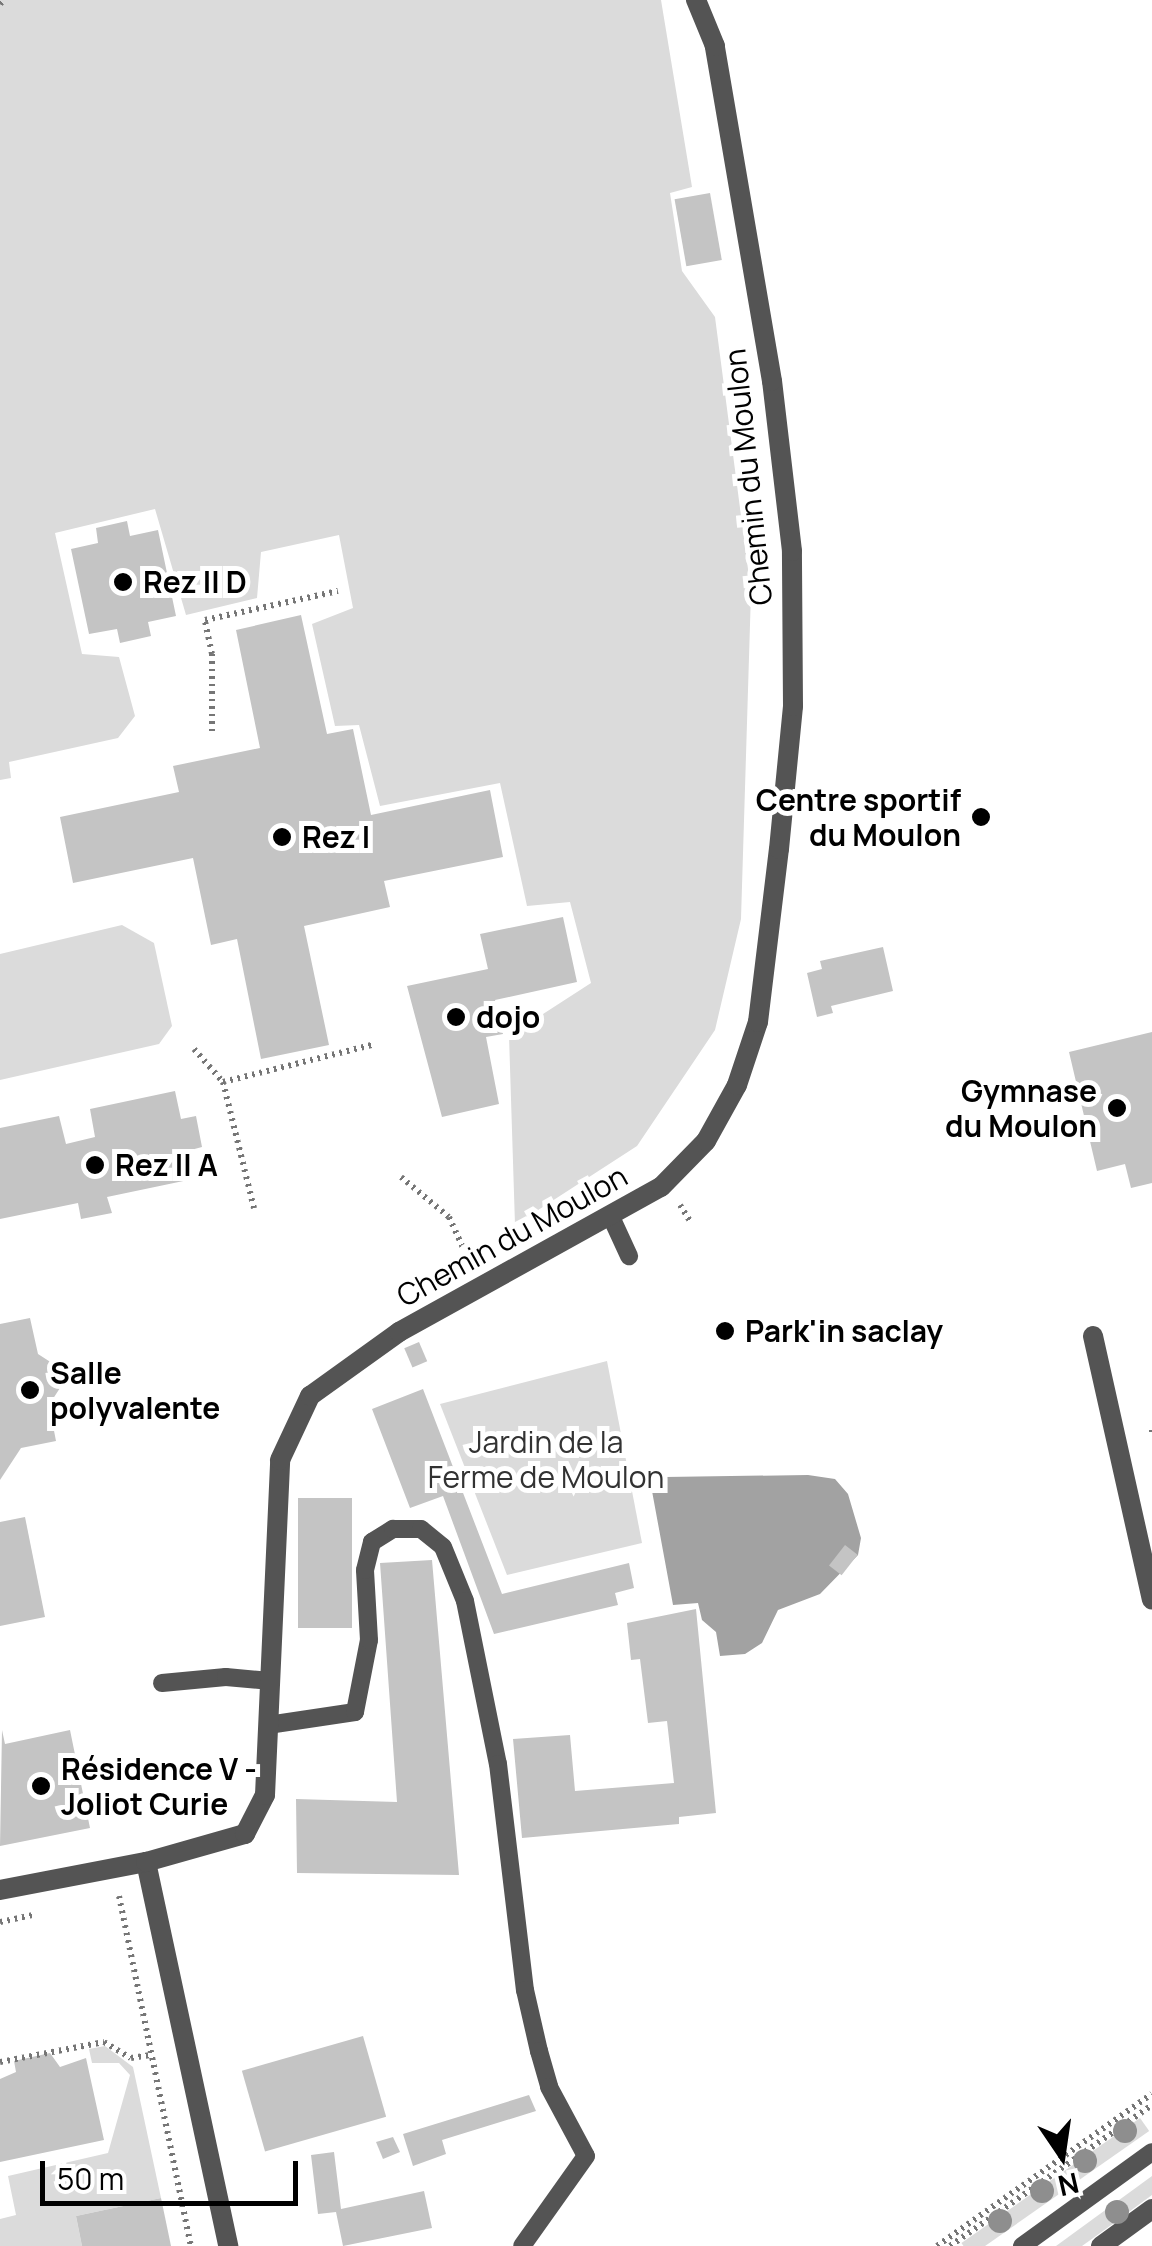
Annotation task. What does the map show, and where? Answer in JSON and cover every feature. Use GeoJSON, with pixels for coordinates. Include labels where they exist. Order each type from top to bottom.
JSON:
{"type":"FeatureCollection","features":[{"type":"Feature","properties":{"kind":"street","name":"Chemin du Moulon"},"geometry":{"type":"LineString","coordinates":[[0,1890],[146,1862],[244,1834],[265,1795],[286,1437],[310,1396],[348,1366],[481,1285],[612,1219],[661,1187],[706,1142],[736,1085],[758,1022],[792,706],[792,551],[772,381],[716,46],[696,0]]}},
{"type":"Feature","properties":{"kind":"street"},"geometry":{"type":"LineString","coordinates":[[1093,1336],[1152,1599]]}},
{"type":"Feature","properties":{"kind":"street"},"geometry":{"type":"LineString","coordinates":[[146,1862],[228,2246]]}},
{"type":"Feature","properties":{"kind":"street"},"geometry":{"type":"LineString","coordinates":[[1101,2246],[1152,2209]]}},
{"type":"Feature","properties":{"kind":"lane"},"geometry":{"type":"LineString","coordinates":[[612,1219],[629,1256]]}},
{"type":"Feature","properties":{"kind":"lane"},"geometry":{"type":"LineString","coordinates":[[268,1724],[355,1712],[369,1640],[365,1570],[372,1542],[394,1529],[421,1529],[443,1547],[465,1602],[498,1764],[525,1990],[539,2051],[549,2087],[586,2156],[522,2246]]}},
{"type":"Feature","properties":{"kind":"lane"},"geometry":{"type":"LineString","coordinates":[[162,1683],[226,1676],[271,1681]]}},
{"type":"Feature","properties":{"kind":"lane"},"geometry":{"type":"LineString","coordinates":[[1022,2246],[1152,2152]]}},
{"type":"Feature","properties":{"kind":"path"},"geometry":{"type":"LineString","coordinates":[[212,731],[212,654],[205,620],[338,592]]}},
{"type":"Feature","properties":{"kind":"path"},"geometry":{"type":"LineString","coordinates":[[224,1082],[371,1045]]}},
{"type":"Feature","properties":{"kind":"path"},"geometry":{"type":"LineString","coordinates":[[194,1049],[224,1082],[254,1208]]}},
{"type":"Feature","properties":{"kind":"path"},"geometry":{"type":"LineString","coordinates":[[400,1177],[449,1217],[481,1285]]}},
{"type":"Feature","properties":{"kind":"path"},"geometry":{"type":"LineString","coordinates":[[680,1205],[690,1221]]}},
{"type":"Feature","properties":{"kind":"path"},"geometry":{"type":"LineString","coordinates":[[108,1898],[120,1896],[149,2055],[191,2246]]}},
{"type":"Feature","properties":{"kind":"path"},"geometry":{"type":"LineString","coordinates":[[0,1922],[54,1910]]}},
{"type":"Feature","properties":{"kind":"path"},"geometry":{"type":"LineString","coordinates":[[0,2062],[104,2042],[131,2058],[149,2055]]}},
{"type":"Feature","properties":{"kind":"path"},"geometry":{"type":"LineString","coordinates":[[937,2246],[1152,2094]]}},
{"type":"Feature","properties":{"kind":"path"},"geometry":{"type":"LineString","coordinates":[[950,2246],[1152,2105]]}},
{"type":"Feature","properties":{"kind":"green space"},"geometry":{"type":"Polygon","coordinates":[[[0,0],[661,0],[692,187],[670,193],[682,271],[715,317],[751,592],[741,919],[715,1030],[637,1146],[515,1225],[509,1036],[591,983],[570,902],[527,906],[500,783],[380,806],[359,725],[335,726],[312,624],[353,608],[339,535],[261,552],[257,598],[186,615],[155,509],[55,533],[82,654],[119,657],[135,716],[118,738],[9,762],[11,778],[0,780],[0,0]]]}},
{"type":"Feature","properties":{"kind":"green space"},"geometry":{"type":"Polygon","coordinates":[[[122,925],[154,943],[172,1026],[159,1044],[0,1080],[0,954],[122,925]]]}},
{"type":"Feature","properties":{"kind":"green space","name":"Jardin de la Ferme de Moulon"},"geometry":{"type":"Polygon","coordinates":[[[607,1361],[642,1543],[507,1575],[440,1404],[607,1361]]]}},
{"type":"Feature","properties":{"kind":"green space"},"geometry":{"type":"Polygon","coordinates":[[[105,2046],[133,2067],[161,2198],[76,2216],[82,2246],[0,2246],[0,2219],[16,2215],[8,2176],[108,2153],[130,2075],[119,2063],[92,2063],[89,2049],[105,2046]]]}},
{"type":"Feature","properties":{"kind":"green space"},"geometry":{"type":"Polygon","coordinates":[[[1140,2118],[1149,2131],[985,2246],[961,2243],[1140,2118]]]}},
{"type":"Feature","properties":{"kind":"green space"},"geometry":{"type":"Polygon","coordinates":[[[1152,2176],[1152,2195],[1103,2231],[1082,2246],[1056,2246],[1152,2176]]]}},
{"type":"Feature","properties":{"kind":"shaded area"},"geometry":{"type":"Polygon","coordinates":[[[808,1475],[835,1479],[848,1494],[861,1538],[858,1555],[820,1594],[778,1610],[762,1643],[745,1654],[720,1656],[716,1632],[702,1620],[698,1603],[673,1605],[652,1491],[665,1477],[808,1475]]]}},
{"type":"Feature","properties":{"kind":"building"},"geometry":{"type":"Polygon","coordinates":[[[710,193],[722,260],[686,266],[675,199],[710,193]]]}},
{"type":"Feature","properties":{"kind":"building","name":"Rez II D"},"geometry":{"type":"Polygon","coordinates":[[[127,521],[130,536],[158,530],[176,616],[148,622],[151,636],[120,643],[117,629],[89,634],[71,549],[98,543],[96,528],[127,521]]]}},
{"type":"Feature","properties":{"kind":"building","name":"Rez I"},"geometry":{"type":"Polygon","coordinates":[[[301,615],[327,734],[353,729],[371,815],[490,790],[503,857],[384,881],[390,907],[304,926],[329,1045],[261,1059],[237,939],[211,945],[193,858],[73,883],[60,817],[179,792],[173,766],[260,748],[236,630],[301,615]]]}},
{"type":"Feature","properties":{"kind":"building","name":"dojo"},"geometry":{"type":"Polygon","coordinates":[[[563,917],[577,982],[495,1000],[503,1034],[486,1037],[499,1104],[442,1117],[407,986],[488,969],[480,934],[563,917]]]}},
{"type":"Feature","properties":{"kind":"building"},"geometry":{"type":"Polygon","coordinates":[[[883,947],[893,991],[831,1006],[833,1013],[817,1017],[807,973],[822,969],[820,961],[883,947]]]}},
{"type":"Feature","properties":{"kind":"building","name":"Gymnase du Moulon"},"geometry":{"type":"Polygon","coordinates":[[[1152,1032],[1152,1183],[1131,1188],[1125,1164],[1097,1171],[1069,1052],[1152,1032]]]}},
{"type":"Feature","properties":{"kind":"building","name":"Rez II A"},"geometry":{"type":"Polygon","coordinates":[[[175,1091],[181,1119],[196,1116],[202,1147],[187,1151],[193,1179],[107,1197],[112,1213],[81,1219],[78,1203],[0,1219],[0,1128],[59,1116],[66,1144],[95,1137],[90,1109],[175,1091]]]}},
{"type":"Feature","properties":{"kind":"building","name":"Salle polyvalente"},"geometry":{"type":"Polygon","coordinates":[[[30,1318],[38,1354],[69,1374],[49,1405],[56,1441],[21,1448],[0,1480],[0,1324],[30,1318]]]}},
{"type":"Feature","properties":{"kind":"building"},"geometry":{"type":"Polygon","coordinates":[[[419,1342],[427,1361],[412,1368],[404,1348],[419,1342]]]}},
{"type":"Feature","properties":{"kind":"building"},"geometry":{"type":"Polygon","coordinates":[[[423,1389],[502,1594],[629,1563],[634,1588],[615,1593],[618,1605],[494,1634],[443,1496],[410,1508],[372,1409],[423,1389]]]}},
{"type":"Feature","properties":{"kind":"building"},"geometry":{"type":"Polygon","coordinates":[[[298,1498],[352,1498],[352,1628],[298,1628],[298,1498]]]}},
{"type":"Feature","properties":{"kind":"building"},"geometry":{"type":"Polygon","coordinates":[[[25,1517],[45,1617],[0,1626],[0,1522],[25,1517]]]}},
{"type":"Feature","properties":{"kind":"building"},"geometry":{"type":"Polygon","coordinates":[[[845,1545],[858,1555],[842,1575],[829,1565],[845,1545]]]}},
{"type":"Feature","properties":{"kind":"building"},"geometry":{"type":"Polygon","coordinates":[[[432,1560],[459,1875],[297,1873],[296,1799],[397,1802],[380,1563],[432,1560]]]}},
{"type":"Feature","properties":{"kind":"building"},"geometry":{"type":"Polygon","coordinates":[[[696,1609],[716,1813],[679,1817],[679,1824],[522,1838],[513,1739],[570,1735],[575,1791],[674,1783],[667,1721],[648,1723],[640,1659],[631,1660],[627,1623],[696,1609]]]}},
{"type":"Feature","properties":{"kind":"building","name":"Résidence V - Joliot Curie"},"geometry":{"type":"Polygon","coordinates":[[[2,1730],[5,1744],[70,1730],[90,1828],[0,1846],[2,1730]]]}},
{"type":"Feature","properties":{"kind":"building"},"geometry":{"type":"Polygon","coordinates":[[[363,2036],[386,2117],[265,2151],[242,2071],[363,2036]]]}},
{"type":"Feature","properties":{"kind":"building"},"geometry":{"type":"Polygon","coordinates":[[[50,2053],[60,2067],[86,2058],[104,2140],[0,2162],[0,2079],[16,2072],[14,2061],[50,2053]]]}},
{"type":"Feature","properties":{"kind":"building"},"geometry":{"type":"Polygon","coordinates":[[[529,2095],[536,2111],[442,2140],[446,2154],[413,2166],[403,2134],[529,2095]]]}},
{"type":"Feature","properties":{"kind":"building"},"geometry":{"type":"Polygon","coordinates":[[[393,2137],[400,2152],[383,2159],[376,2142],[393,2137]]]}},
{"type":"Feature","properties":{"kind":"building"},"geometry":{"type":"Polygon","coordinates":[[[334,2152],[341,2209],[424,2191],[432,2228],[343,2246],[336,2212],[318,2214],[311,2155],[334,2152]]]}},
{"type":"Feature","properties":{"kind":"building"},"geometry":{"type":"Polygon","coordinates":[[[161,2198],[171,2246],[82,2246],[76,2216],[161,2198]]]}},
{"type":"Feature","properties":{"kind":"place","name":"Rez II D"},"geometry":{"type":"Point","coordinates":[123,582]}},
{"type":"Feature","properties":{"kind":"place","name":"Centre sportif du Moulon"},"geometry":{"type":"Point","coordinates":[981,817]}},
{"type":"Feature","properties":{"kind":"place","name":"Rez I"},"geometry":{"type":"Point","coordinates":[282,837]}},
{"type":"Feature","properties":{"kind":"place","name":"dojo"},"geometry":{"type":"Point","coordinates":[456,1017]}},
{"type":"Feature","properties":{"kind":"place","name":"Gymnase du Moulon"},"geometry":{"type":"Point","coordinates":[1117,1108]}},
{"type":"Feature","properties":{"kind":"place","name":"Rez II A"},"geometry":{"type":"Point","coordinates":[95,1165]}},
{"type":"Feature","properties":{"kind":"place","name":"Park'in saclay"},"geometry":{"type":"Point","coordinates":[725,1331]}},
{"type":"Feature","properties":{"kind":"place","name":"Salle polyvalente"},"geometry":{"type":"Point","coordinates":[30,1390]}},
{"type":"Feature","properties":{"kind":"place","name":"Résidence V - Joliot Curie"},"geometry":{"type":"Point","coordinates":[41,1786]}}]}
